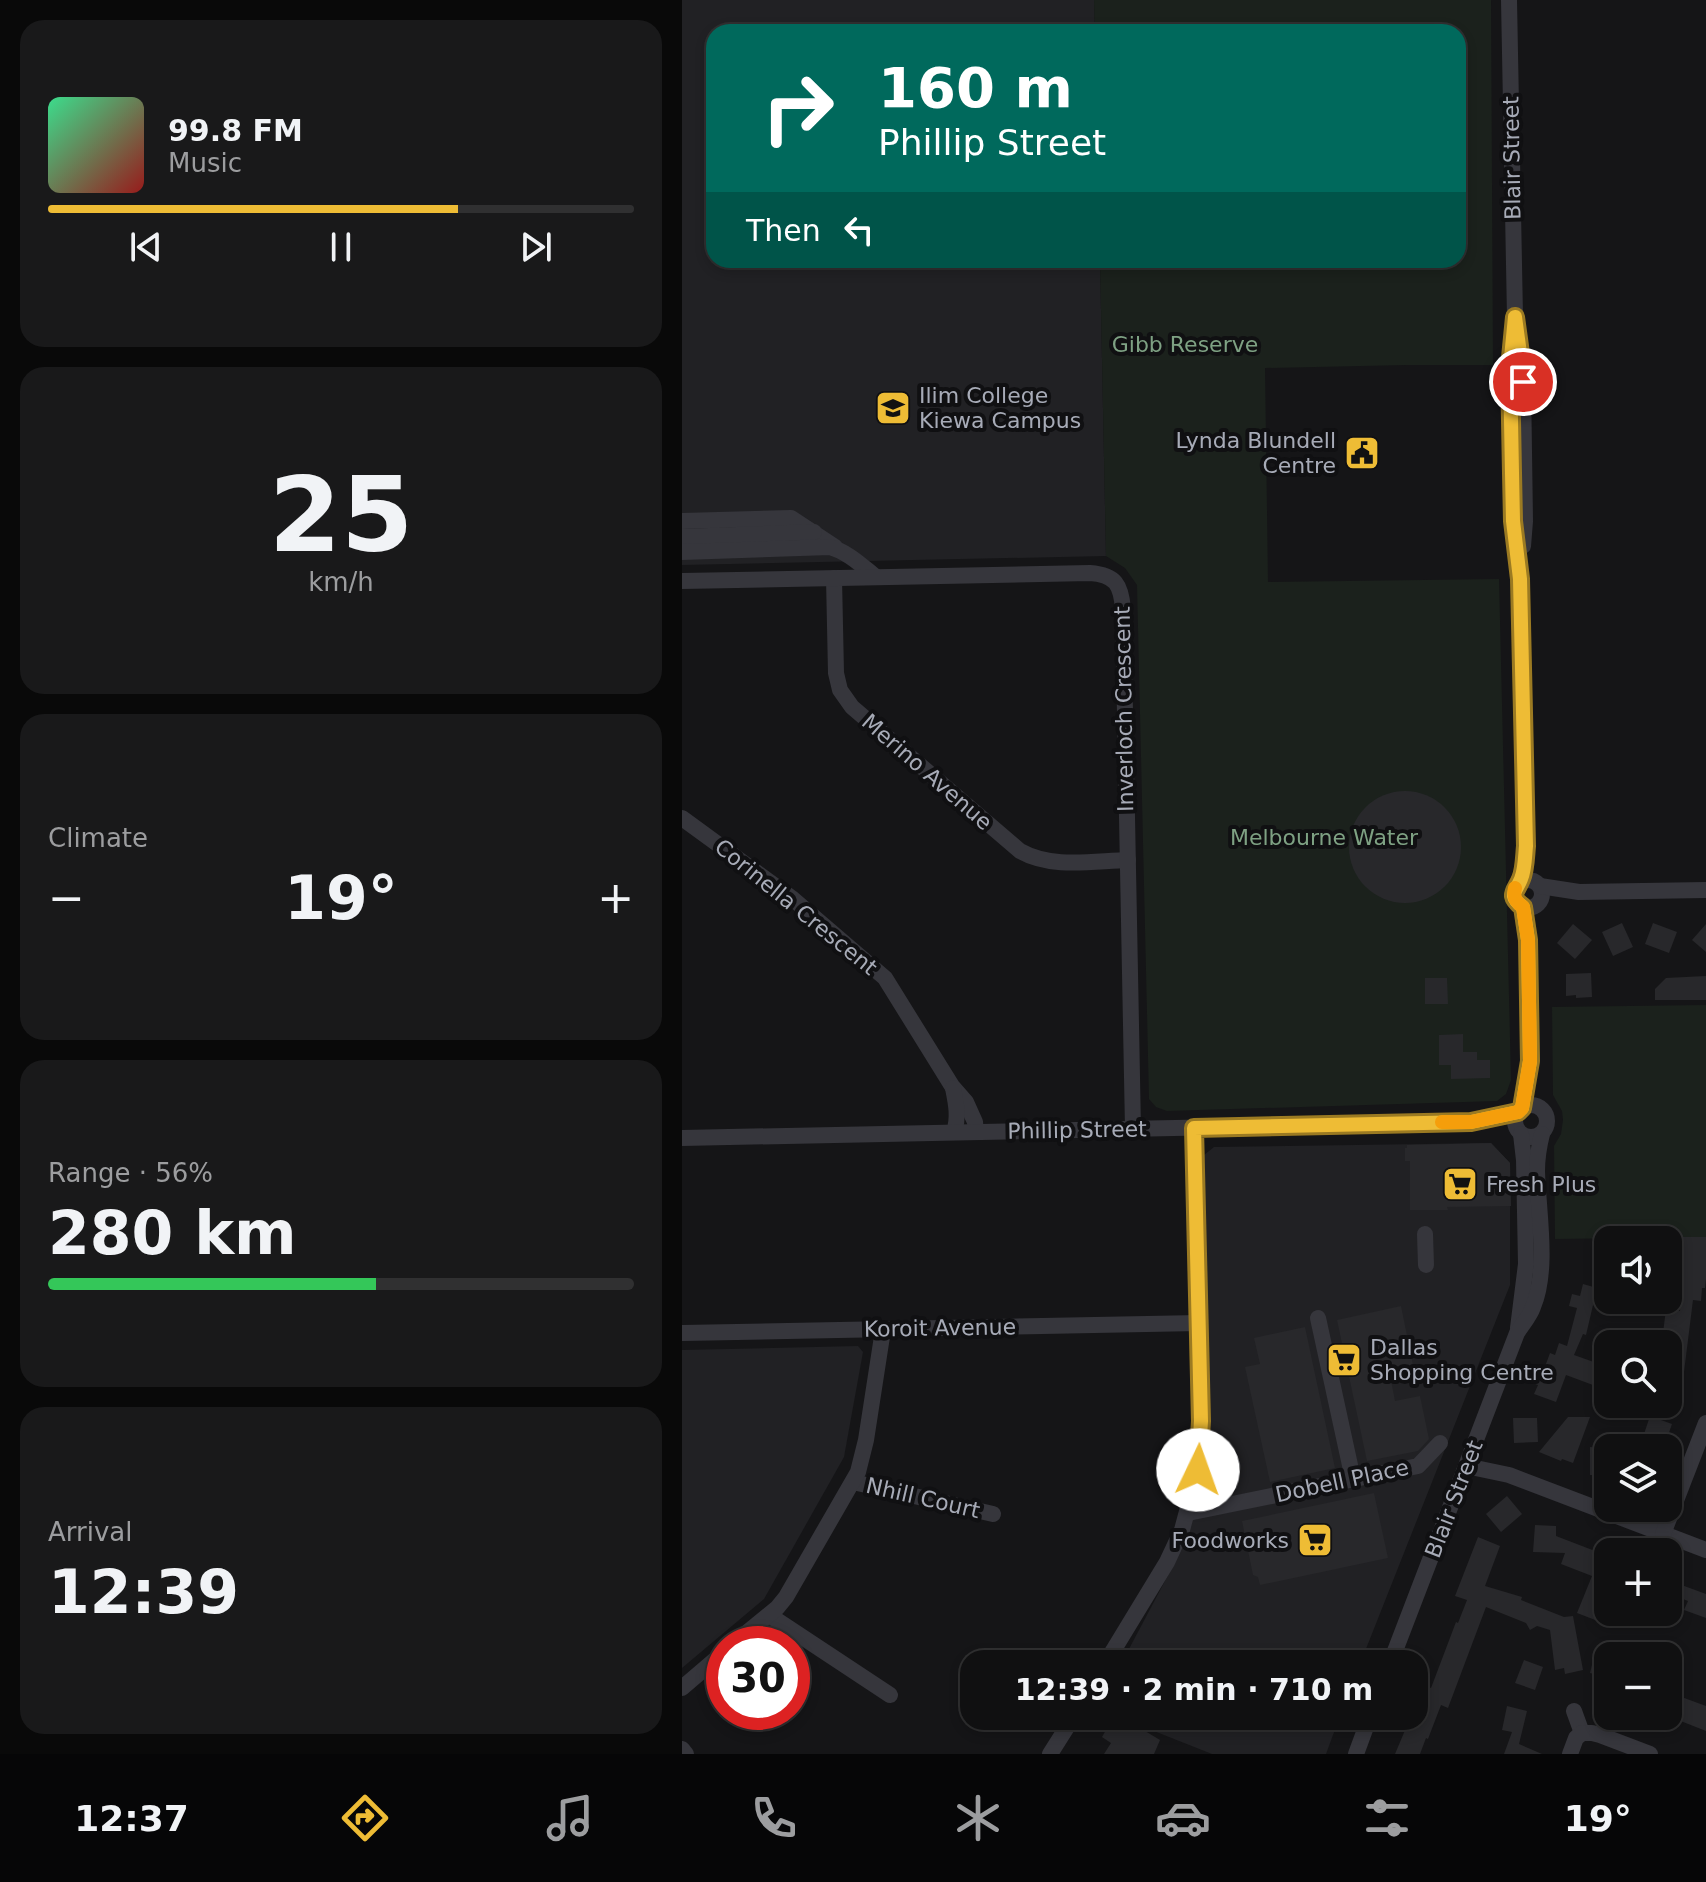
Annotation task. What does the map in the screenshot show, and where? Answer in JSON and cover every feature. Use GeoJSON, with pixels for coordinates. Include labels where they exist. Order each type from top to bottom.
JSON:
{"type":"FeatureCollection","features":[{"type":"Feature","properties":{"kind":"street","name":"Blair Street"},"geometry":{"type":"LineString","coordinates":[[1509,0],[1515,317],[1522,368],[1523,413],[1525,521],[1520,579],[1526,846],[1533,894],[1528,940],[1530,1061],[1540,1108]]}},
{"type":"Feature","properties":{"kind":"street"},"geometry":{"type":"LineString","coordinates":[[682,521],[786,517],[801,523],[876,577]]}},
{"type":"Feature","properties":{"kind":"street"},"geometry":{"type":"LineString","coordinates":[[682,537],[814,532]]}},
{"type":"Feature","properties":{"kind":"street"},"geometry":{"type":"LineString","coordinates":[[682,552],[838,549]]}},
{"type":"Feature","properties":{"kind":"street","name":"Inverloch Crescent"},"geometry":{"type":"LineString","coordinates":[[682,581],[1090,573],[1101,574],[1115,581],[1123,609],[1133,1129]]}},
{"type":"Feature","properties":{"kind":"street","name":"Merino Avenue"},"geometry":{"type":"LineString","coordinates":[[834,578],[836,673],[840,690],[852,707],[1020,851],[1040,861],[1050,862],[1128,860]]}},
{"type":"Feature","properties":{"kind":"street","name":"Corinella Crescent"},"geometry":{"type":"LineString","coordinates":[[682,818],[784,892],[885,978],[952,1086],[972,1112],[976,1132]]}},
{"type":"Feature","properties":{"kind":"street"},"geometry":{"type":"LineString","coordinates":[[1533,894],[1706,890]]}},
{"type":"Feature","properties":{"kind":"street","name":"Blair Street"},"geometry":{"type":"LineString","coordinates":[[1520,1110],[1530,1061]]}},
{"type":"Feature","properties":{"kind":"street","name":"Corinella Crescent"},"geometry":{"type":"LineString","coordinates":[[952,1086],[957,1113],[954,1132]]}},
{"type":"Feature","properties":{"kind":"street"},"geometry":{"type":"LineString","coordinates":[[1531,1105],[1544,1111],[1547,1126],[1542,1134],[1531,1138],[1519,1132],[1515,1121],[1520,1110],[1531,1105]]}},
{"type":"Feature","properties":{"kind":"street","name":"Phillip Street"},"geometry":{"type":"LineString","coordinates":[[682,1138],[1471,1122],[1520,1110]]}},
{"type":"Feature","properties":{"kind":"street","name":"Phillip Street"},"geometry":{"type":"LineString","coordinates":[[1471,1122],[1519,1132]]}},
{"type":"Feature","properties":{"kind":"street"},"geometry":{"type":"LineString","coordinates":[[1114,1650],[1167,1562],[1188,1513],[1198,1470],[1199,1323],[1194,1128]]}},
{"type":"Feature","properties":{"kind":"street","name":"Blair Street"},"geometry":{"type":"LineString","coordinates":[[1517,1333],[1526,1264],[1524,1160],[1519,1132]]}},
{"type":"Feature","properties":{"kind":"street","name":"Blair Street"},"geometry":{"type":"LineString","coordinates":[[1395,1650],[1517,1333],[1533,1309],[1539,1282],[1541,1227],[1537,1168],[1542,1134]]}},
{"type":"Feature","properties":{"kind":"street"},"geometry":{"type":"LineString","coordinates":[[1425,1234],[1426,1265]]}},
{"type":"Feature","properties":{"kind":"street"},"geometry":{"type":"LineString","coordinates":[[1318,1318],[1353,1479]]}},
{"type":"Feature","properties":{"kind":"street","name":"Koroit Avenue"},"geometry":{"type":"LineString","coordinates":[[682,1333],[1199,1323]]}},
{"type":"Feature","properties":{"kind":"street"},"geometry":{"type":"LineString","coordinates":[[755,1626],[786,1597],[861,1466],[883,1330]]}},
{"type":"Feature","properties":{"kind":"street"},"geometry":{"type":"LineString","coordinates":[[1663,1534],[1706,1423]]}},
{"type":"Feature","properties":{"kind":"street","name":"Dobell Place"},"geometry":{"type":"LineString","coordinates":[[1188,1513],[1418,1466],[1440,1443]]}},
{"type":"Feature","properties":{"kind":"street"},"geometry":{"type":"LineString","coordinates":[[1469,1460],[1706,1550]]}},
{"type":"Feature","properties":{"kind":"street","name":"Nhill Court"},"geometry":{"type":"LineString","coordinates":[[853,1482],[993,1514]]}},
{"type":"Feature","properties":{"kind":"street"},"geometry":{"type":"LineString","coordinates":[[769,1615],[890,1695]]}},
{"type":"Feature","properties":{"kind":"street"},"geometry":{"type":"LineString","coordinates":[[682,1688],[706,1667]]}},
{"type":"Feature","properties":{"kind":"street"},"geometry":{"type":"LineString","coordinates":[[1574,1711],[1582,1733]]}},
{"type":"Feature","properties":{"kind":"street"},"geometry":{"type":"LineString","coordinates":[[1050,1754],[1065,1730]]}},
{"type":"Feature","properties":{"kind":"street"},"geometry":{"type":"LineString","coordinates":[[1356,1754],[1365,1730]]}},
{"type":"Feature","properties":{"kind":"street"},"geometry":{"type":"LineString","coordinates":[[1570,1754],[1576,1738],[1582,1733],[1600,1735],[1650,1754]]}},
{"type":"Feature","properties":{"kind":"street"},"geometry":{"type":"LineString","coordinates":[[682,1749],[686,1754]]}},
{"type":"Feature","properties":{"kind":"shaded area","name":"Ilim College Kiewa Campus"},"geometry":{"type":"Polygon","coordinates":[[[682,0],[1094,0],[1095,24],[706,24],[706,268],[1100,268],[1106,556],[682,565],[682,0]]]}},
{"type":"Feature","properties":{"kind":"shaded area","name":"Dallas Shopping Centre"},"geometry":{"type":"Polygon","coordinates":[[[1491,1143],[1510,1163],[1510,1285],[1366,1650],[1128,1650],[1183,1547],[1202,1486],[1209,1416],[1199,1159],[1214,1147],[1491,1143]]]}},
{"type":"Feature","properties":{"kind":"shaded area"},"geometry":{"type":"Polygon","coordinates":[[[858,1346],[863,1352],[844,1457],[764,1599],[732,1626],[706,1626],[706,1648],[682,1668],[682,1350],[858,1346]]]}},
{"type":"Feature","properties":{"kind":"shaded area"},"geometry":{"type":"Polygon","coordinates":[[[1151,1730],[1335,1730],[1326,1754],[1212,1754],[1151,1730]]]}},
{"type":"Feature","properties":{"kind":"green space","name":"Melbourne Water"},"geometry":{"type":"Polygon","coordinates":[[[1094,0],[1491,0],[1493,365],[1265,368],[1268,582],[1499,579],[1511,1080],[1506,1094],[1497,1101],[1167,1111],[1156,1107],[1149,1099],[1137,585],[1125,568],[1106,556],[1100,268],[1466,268],[1466,24],[1095,24],[1094,0]]]}},
{"type":"Feature","properties":{"kind":"green space"},"geometry":{"type":"Polygon","coordinates":[[[1706,1005],[1706,1237],[1682,1237],[1682,1226],[1594,1226],[1594,1238],[1555,1239],[1554,1146],[1561,1134],[1563,1120],[1562,1111],[1553,1095],[1552,1007],[1706,1005]]]}},
{"type":"Feature","properties":{"kind":"building"},"geometry":{"type":"Polygon","coordinates":[[[1405,791],[1427,795],[1445,807],[1457,825],[1461,847],[1457,869],[1445,887],[1427,899],[1405,903],[1383,899],[1365,887],[1353,869],[1349,847],[1353,825],[1365,807],[1383,795],[1405,791]]]}},
{"type":"Feature","properties":{"kind":"building"},"geometry":{"type":"Polygon","coordinates":[[[1622,923],[1633,947],[1613,956],[1602,932],[1622,923]]]}},
{"type":"Feature","properties":{"kind":"building"},"geometry":{"type":"Polygon","coordinates":[[[1653,923],[1677,932],[1669,953],[1645,944],[1653,923]]]}},
{"type":"Feature","properties":{"kind":"building"},"geometry":{"type":"Polygon","coordinates":[[[1573,924],[1592,940],[1575,959],[1557,943],[1573,924]]]}},
{"type":"Feature","properties":{"kind":"building"},"geometry":{"type":"Polygon","coordinates":[[[1706,924],[1706,952],[1692,940],[1706,924]]]}},
{"type":"Feature","properties":{"kind":"building"},"geometry":{"type":"Polygon","coordinates":[[[1591,973],[1592,997],[1566,996],[1566,974],[1591,973]]]}},
{"type":"Feature","properties":{"kind":"building"},"geometry":{"type":"Polygon","coordinates":[[[1706,976],[1706,1000],[1655,1000],[1655,989],[1666,978],[1706,976]]]}},
{"type":"Feature","properties":{"kind":"building"},"geometry":{"type":"Polygon","coordinates":[[[1425,978],[1447,978],[1448,1004],[1425,1004],[1425,978]]]}},
{"type":"Feature","properties":{"kind":"building"},"geometry":{"type":"Polygon","coordinates":[[[1463,1034],[1463,1052],[1477,1052],[1477,1060],[1490,1060],[1490,1078],[1451,1079],[1451,1065],[1439,1065],[1439,1035],[1463,1034]]]}},
{"type":"Feature","properties":{"kind":"building","name":"Fresh Plus"},"geometry":{"type":"Polygon","coordinates":[[[1491,1143],[1510,1163],[1511,1206],[1410,1210],[1410,1161],[1405,1161],[1407,1145],[1491,1143]]]}},
{"type":"Feature","properties":{"kind":"building"},"geometry":{"type":"Polygon","coordinates":[[[1682,1237],[1706,1237],[1705,1288],[1702,1288],[1701,1301],[1693,1300],[1682,1377],[1682,1330],[1663,1330],[1665,1314],[1682,1314],[1682,1237]]]}},
{"type":"Feature","properties":{"kind":"building"},"geometry":{"type":"Polygon","coordinates":[[[1583,1284],[1594,1287],[1586,1335],[1583,1334],[1574,1355],[1594,1362],[1594,1385],[1566,1375],[1556,1402],[1534,1394],[1538,1385],[1532,1383],[1537,1370],[1543,1372],[1550,1353],[1555,1355],[1559,1343],[1567,1346],[1577,1308],[1569,1306],[1572,1294],[1580,1296],[1583,1284]]]}},
{"type":"Feature","properties":{"kind":"building"},"geometry":{"type":"Polygon","coordinates":[[[1401,1306],[1414,1370],[1390,1375],[1395,1401],[1420,1396],[1429,1439],[1418,1451],[1367,1461],[1337,1320],[1401,1306]]]}},
{"type":"Feature","properties":{"kind":"building"},"geometry":{"type":"Polygon","coordinates":[[[1305,1327],[1335,1468],[1270,1482],[1245,1367],[1260,1364],[1254,1338],[1305,1327]]]}},
{"type":"Feature","properties":{"kind":"building"},"geometry":{"type":"Polygon","coordinates":[[[1568,1417],[1590,1417],[1573,1463],[1539,1452],[1568,1417]]]}},
{"type":"Feature","properties":{"kind":"building"},"geometry":{"type":"Polygon","coordinates":[[[1513,1418],[1537,1418],[1538,1442],[1514,1443],[1513,1418]]]}},
{"type":"Feature","properties":{"kind":"building"},"geometry":{"type":"Polygon","coordinates":[[[1649,1418],[1672,1424],[1669,1434],[1644,1434],[1649,1418]]]}},
{"type":"Feature","properties":{"kind":"building"},"geometry":{"type":"Polygon","coordinates":[[[1590,1447],[1594,1447],[1594,1475],[1590,1475],[1590,1447]]]}},
{"type":"Feature","properties":{"kind":"building","name":"Foodworks"},"geometry":{"type":"Polygon","coordinates":[[[1374,1493],[1388,1558],[1260,1585],[1258,1577],[1253,1575],[1242,1521],[1374,1493]]]}},
{"type":"Feature","properties":{"kind":"building"},"geometry":{"type":"Polygon","coordinates":[[[1507,1496],[1522,1514],[1501,1532],[1486,1514],[1507,1496]]]}},
{"type":"Feature","properties":{"kind":"building"},"geometry":{"type":"Polygon","coordinates":[[[1535,1525],[1556,1526],[1556,1536],[1594,1551],[1594,1620],[1577,1613],[1592,1576],[1561,1564],[1565,1553],[1533,1552],[1535,1525]]]}},
{"type":"Feature","properties":{"kind":"building"},"geometry":{"type":"Polygon","coordinates":[[[1478,1537],[1500,1546],[1485,1586],[1522,1597],[1521,1600],[1564,1617],[1573,1616],[1583,1670],[1565,1674],[1564,1668],[1555,1670],[1550,1630],[1537,1626],[1530,1630],[1526,1623],[1486,1607],[1448,1708],[1441,1705],[1420,1754],[1395,1754],[1405,1730],[1428,1730],[1428,1687],[1431,1688],[1467,1600],[1455,1596],[1478,1537]]]}},
{"type":"Feature","properties":{"kind":"building"},"geometry":{"type":"Polygon","coordinates":[[[1682,1585],[1706,1594],[1706,1618],[1684,1610],[1688,1601],[1682,1599],[1682,1585]]]}},
{"type":"Feature","properties":{"kind":"building"},"geometry":{"type":"Polygon","coordinates":[[[1524,1660],[1543,1667],[1535,1690],[1515,1683],[1524,1660]]]}},
{"type":"Feature","properties":{"kind":"building"},"geometry":{"type":"Polygon","coordinates":[[[1682,1697],[1706,1706],[1706,1731],[1682,1722],[1682,1697]]]}},
{"type":"Feature","properties":{"kind":"building"},"geometry":{"type":"Polygon","coordinates":[[[1507,1706],[1527,1711],[1519,1744],[1542,1754],[1504,1754],[1512,1732],[1502,1730],[1507,1706]]]}},
{"type":"Feature","properties":{"kind":"building"},"geometry":{"type":"Polygon","coordinates":[[[1106,1730],[1143,1730],[1160,1740],[1154,1754],[1104,1754],[1111,1743],[1102,1737],[1106,1730]]]}},
{"type":"Feature","properties":{"kind":"slow traffic"},"geometry":{"type":"LineString","coordinates":[[1442,1122],[1471,1122],[1518,1112],[1522,1108],[1530,1061],[1528,940],[1523,907],[1514,897],[1515,888]]}},
{"type":"Feature","properties":{"kind":"place","name":"Ilim College Kiewa Campus"},"geometry":{"type":"Point","coordinates":[893,408]}},
{"type":"Feature","properties":{"kind":"place","name":"Lynda Blundell Centre"},"geometry":{"type":"Point","coordinates":[1362,453]}},
{"type":"Feature","properties":{"kind":"place","name":"Fresh Plus"},"geometry":{"type":"Point","coordinates":[1460,1184]}},
{"type":"Feature","properties":{"kind":"place","name":"Dallas Shopping Centre"},"geometry":{"type":"Point","coordinates":[1344,1360]}},
{"type":"Feature","properties":{"kind":"place","name":"Foodworks"},"geometry":{"type":"Point","coordinates":[1315,1540]}},
{"type":"Feature","properties":{"kind":"route"},"geometry":{"type":"LineString","coordinates":[[1198,1470],[1201,1421],[1194,1128],[1471,1122],[1518,1112],[1522,1108],[1530,1061],[1528,940],[1523,907],[1514,897],[1515,888],[1521,881],[1526,846],[1520,579],[1513,521],[1512,473],[1510,368],[1515,317],[1523,382]]}},
{"type":"Feature","properties":{"kind":"park label","name":"Gibb Reserve"},"geometry":{"type":"Point","coordinates":[1185,344]}}]}
